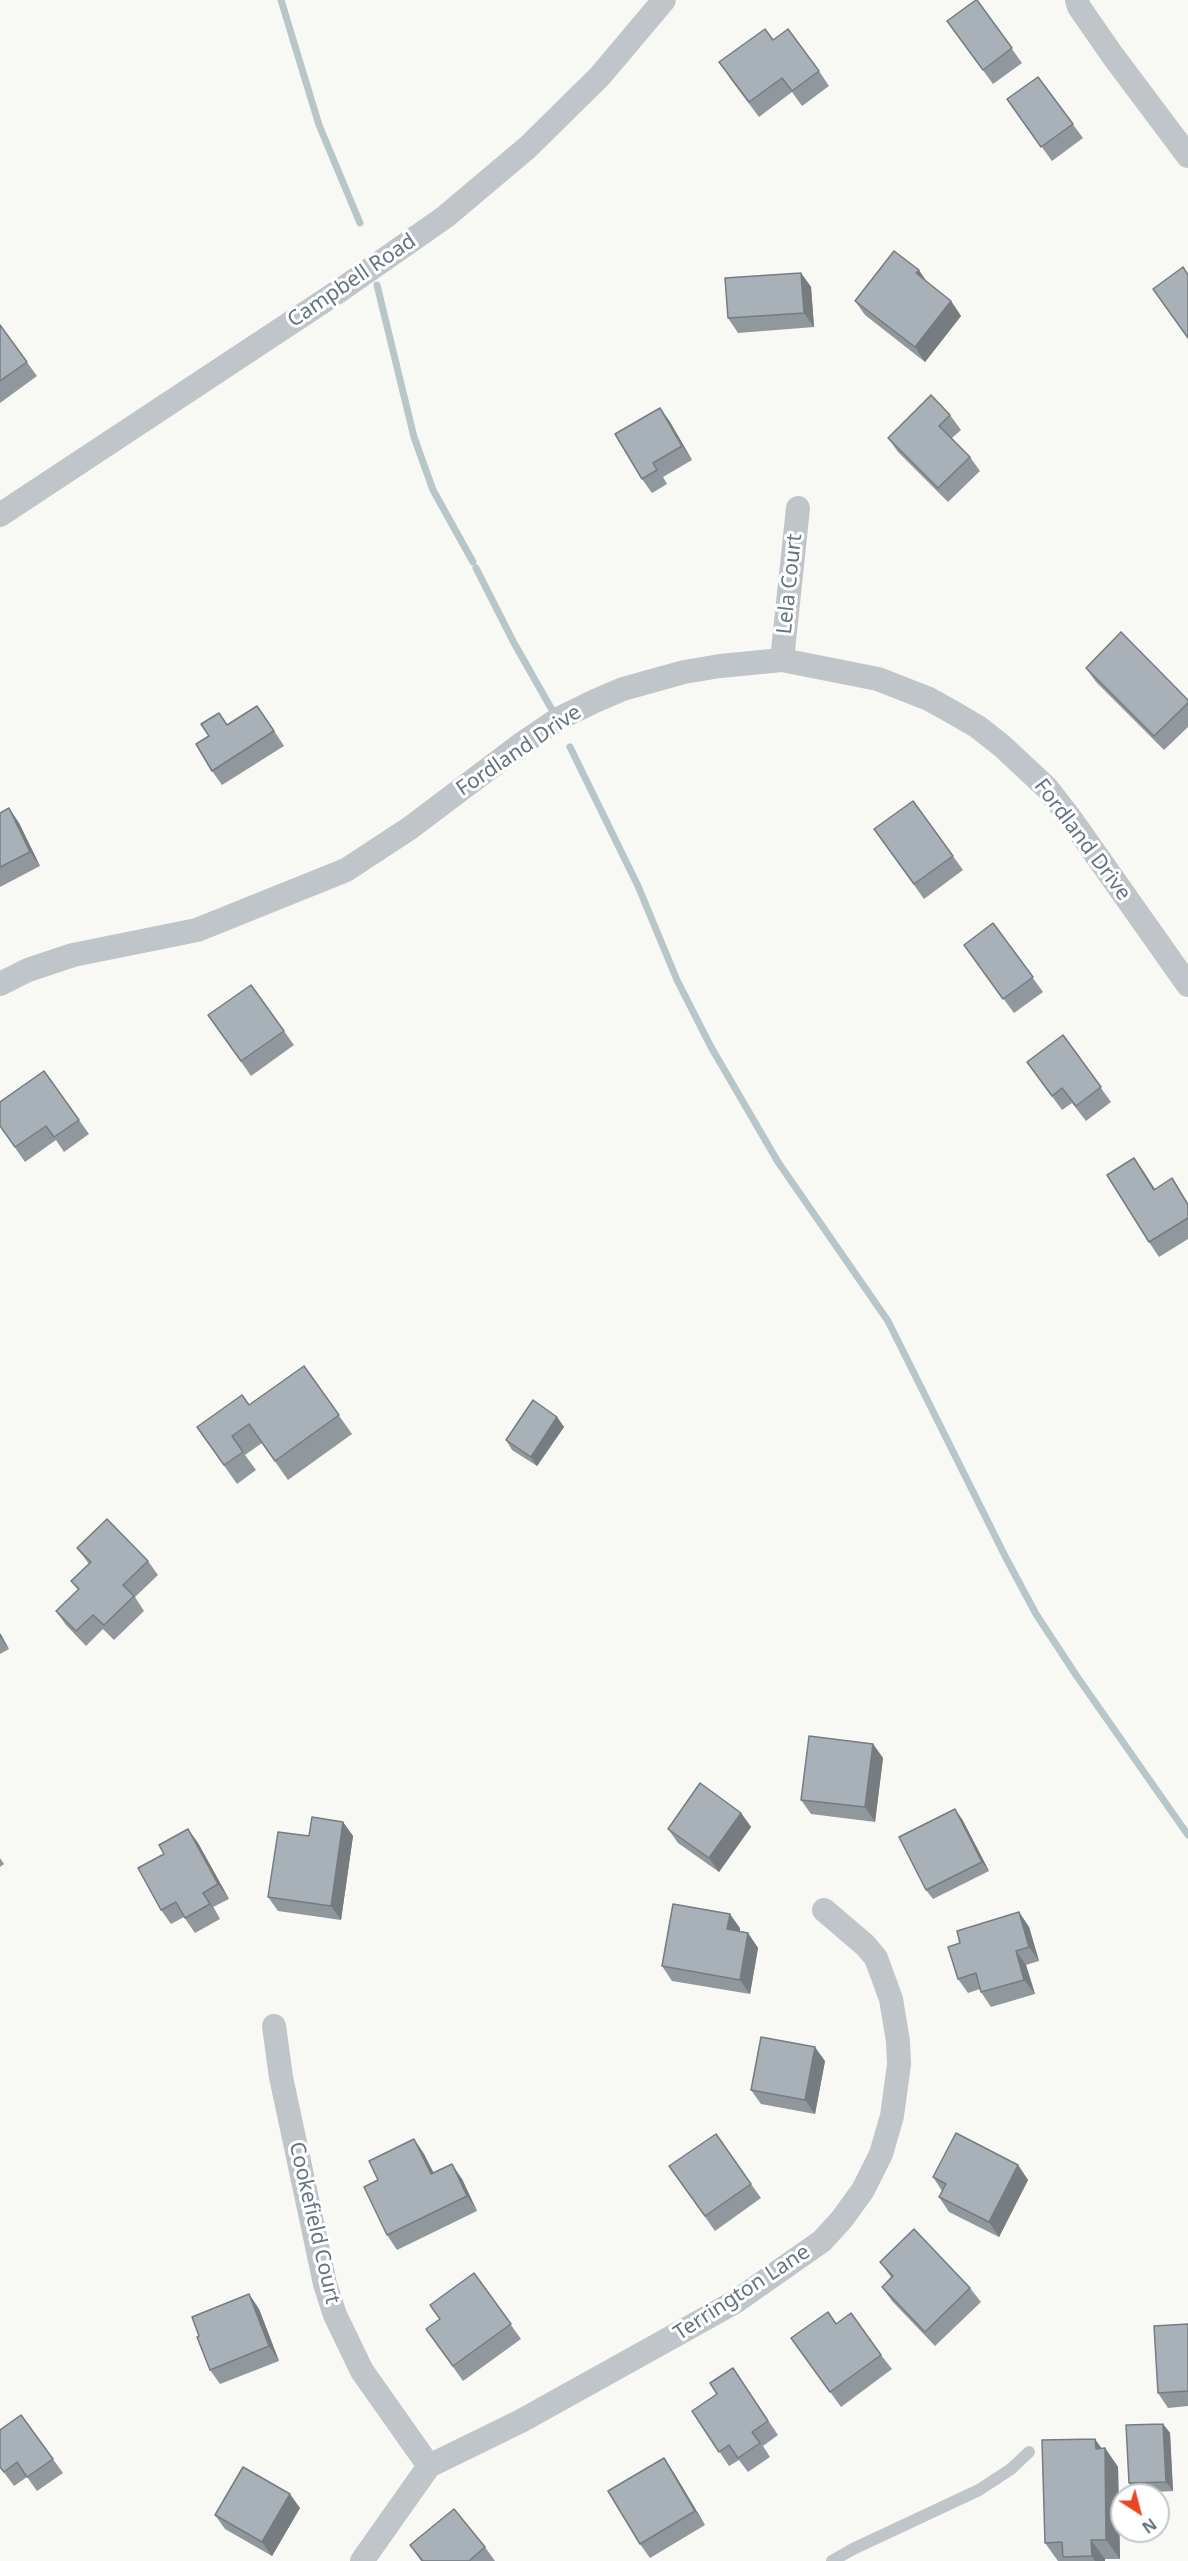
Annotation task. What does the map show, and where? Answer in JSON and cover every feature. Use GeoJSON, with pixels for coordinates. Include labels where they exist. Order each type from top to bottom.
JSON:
{"type":"FeatureCollection","features":[{"type":"Feature","properties":{"kind":"street","name":"Campbell Road"},"geometry":{"type":"LineString","coordinates":[[0,515],[342,289],[445,217],[505,167],[600,76],[664,0]]}},
{"type":"Feature","properties":{"kind":"street"},"geometry":{"type":"LineString","coordinates":[[1077,0],[1113,56],[1188,156]]}},
{"type":"Feature","properties":{"kind":"street","name":"Lela Court"},"geometry":{"type":"LineString","coordinates":[[782,660],[798,508]]}},
{"type":"Feature","properties":{"kind":"street","name":"Fordland Drive"},"geometry":{"type":"LineString","coordinates":[[0,984],[28,970],[73,955],[197,930],[346,870],[410,828],[520,745],[560,718],[604,697],[684,672],[782,660],[878,679],[929,699],[978,727],[1002,746],[1047,788],[1068,814],[1188,985]]}},
{"type":"Feature","properties":{"kind":"street","name":"Terrington Lane"},"geometry":{"type":"LineString","coordinates":[[362,2561],[429,2466],[521,2421],[735,2302],[822,2241],[842,2219],[863,2190],[881,2154],[892,2116],[897,2088],[898,2041],[891,1999],[884,1974],[876,1958],[865,1945],[824,1910]]}},
{"type":"Feature","properties":{"kind":"street","name":"Cookefield Court"},"geometry":{"type":"LineString","coordinates":[[274,2026],[281,2076],[314,2232],[335,2315],[362,2371],[429,2466]]}},
{"type":"Feature","properties":{"kind":"lane"},"geometry":{"type":"LineString","coordinates":[[832,2561],[852,2549],[979,2490],[1011,2469],[1029,2452]]}},
{"type":"Feature","properties":{"kind":"building"},"geometry":{"type":"Polygon","coordinates":[[[976,0],[1012,48],[983,70],[947,21],[976,0]]]}},
{"type":"Feature","properties":{"kind":"building"},"geometry":{"type":"Polygon","coordinates":[[[765,29],[773,40],[788,29],[819,71],[792,91],[782,78],[749,102],[719,62],[765,29]]]}},
{"type":"Feature","properties":{"kind":"building"},"geometry":{"type":"Polygon","coordinates":[[[1038,77],[1073,124],[1041,147],[1007,99],[1038,77]]]}},
{"type":"Feature","properties":{"kind":"building"},"geometry":{"type":"Polygon","coordinates":[[[894,251],[919,270],[916,273],[951,301],[915,347],[855,301],[894,251]]]}},
{"type":"Feature","properties":{"kind":"building"},"geometry":{"type":"Polygon","coordinates":[[[1183,267],[1188,275],[1188,338],[1153,289],[1183,267]]]}},
{"type":"Feature","properties":{"kind":"building"},"geometry":{"type":"Polygon","coordinates":[[[801,273],[804,313],[728,318],[725,278],[801,273]]]}},
{"type":"Feature","properties":{"kind":"building"},"geometry":{"type":"Polygon","coordinates":[[[0,325],[27,362],[0,381],[0,325]]]}},
{"type":"Feature","properties":{"kind":"building"},"geometry":{"type":"Polygon","coordinates":[[[931,395],[950,415],[939,426],[970,457],[938,488],[888,438],[931,395]]]}},
{"type":"Feature","properties":{"kind":"building"},"geometry":{"type":"Polygon","coordinates":[[[660,408],[682,446],[653,463],[657,470],[642,479],[615,434],[660,408]]]}},
{"type":"Feature","properties":{"kind":"building"},"geometry":{"type":"Polygon","coordinates":[[[1121,632],[1188,700],[1188,703],[1154,736],[1086,668],[1121,632]]]}},
{"type":"Feature","properties":{"kind":"building"},"geometry":{"type":"Polygon","coordinates":[[[257,706],[274,731],[212,771],[196,744],[209,736],[201,724],[219,713],[227,725],[257,706]]]}},
{"type":"Feature","properties":{"kind":"building"},"geometry":{"type":"Polygon","coordinates":[[[913,801],[953,856],[914,884],[874,829],[913,801]]]}},
{"type":"Feature","properties":{"kind":"building"},"geometry":{"type":"Polygon","coordinates":[[[9,808],[30,852],[0,867],[0,813],[9,808]]]}},
{"type":"Feature","properties":{"kind":"building"},"geometry":{"type":"Polygon","coordinates":[[[993,923],[1033,977],[1003,999],[964,945],[993,923]]]}},
{"type":"Feature","properties":{"kind":"building"},"geometry":{"type":"Polygon","coordinates":[[[251,985],[284,1031],[241,1061],[208,1015],[251,985]]]}},
{"type":"Feature","properties":{"kind":"building"},"geometry":{"type":"Polygon","coordinates":[[[1063,1035],[1101,1087],[1076,1106],[1062,1088],[1052,1096],[1027,1062],[1063,1035]]]}},
{"type":"Feature","properties":{"kind":"building"},"geometry":{"type":"Polygon","coordinates":[[[44,1071],[79,1120],[54,1137],[46,1126],[15,1147],[0,1126],[0,1102],[44,1071]]]}},
{"type":"Feature","properties":{"kind":"building"},"geometry":{"type":"Polygon","coordinates":[[[1134,1158],[1154,1190],[1172,1178],[1188,1205],[1188,1218],[1149,1242],[1107,1175],[1134,1158]]]}},
{"type":"Feature","properties":{"kind":"building"},"geometry":{"type":"Polygon","coordinates":[[[304,1366],[339,1415],[275,1461],[249,1424],[232,1436],[243,1452],[224,1465],[197,1427],[242,1395],[249,1405],[304,1366]]]}},
{"type":"Feature","properties":{"kind":"building"},"geometry":{"type":"Polygon","coordinates":[[[533,1400],[557,1417],[531,1457],[506,1440],[533,1400]]]}},
{"type":"Feature","properties":{"kind":"building"},"geometry":{"type":"Polygon","coordinates":[[[107,1519],[148,1561],[123,1585],[134,1596],[104,1625],[93,1615],[76,1631],[56,1611],[79,1589],[71,1581],[91,1562],[77,1548],[107,1519]]]}},
{"type":"Feature","properties":{"kind":"building"},"geometry":{"type":"Polygon","coordinates":[[[809,1736],[873,1744],[865,1807],[801,1800],[809,1736]]]}},
{"type":"Feature","properties":{"kind":"building"},"geometry":{"type":"Polygon","coordinates":[[[700,1783],[741,1813],[709,1858],[668,1829],[700,1783]]]}},
{"type":"Feature","properties":{"kind":"building"},"geometry":{"type":"Polygon","coordinates":[[[955,1809],[982,1862],[926,1890],[899,1837],[955,1809]]]}},
{"type":"Feature","properties":{"kind":"building"},"geometry":{"type":"Polygon","coordinates":[[[312,1817],[343,1822],[331,1906],[268,1897],[278,1832],[309,1836],[312,1817]]]}},
{"type":"Feature","properties":{"kind":"building"},"geometry":{"type":"Polygon","coordinates":[[[188,1829],[218,1884],[203,1893],[210,1904],[185,1918],[176,1902],[161,1910],[138,1868],[164,1854],[159,1845],[188,1829]]]}},
{"type":"Feature","properties":{"kind":"building"},"geometry":{"type":"Polygon","coordinates":[[[673,1904],[730,1914],[727,1929],[748,1933],[740,1980],[662,1966],[673,1904]]]}},
{"type":"Feature","properties":{"kind":"building"},"geometry":{"type":"Polygon","coordinates":[[[1019,1912],[1029,1947],[1016,1951],[1024,1980],[981,1992],[976,1973],[958,1979],[948,1947],[960,1943],[957,1931],[1019,1912]]]}},
{"type":"Feature","properties":{"kind":"building"},"geometry":{"type":"Polygon","coordinates":[[[761,2037],[815,2047],[805,2100],[751,2090],[761,2037]]]}},
{"type":"Feature","properties":{"kind":"building"},"geometry":{"type":"Polygon","coordinates":[[[956,2133],[1018,2165],[989,2222],[939,2197],[946,2184],[933,2177],[956,2133]]]}},
{"type":"Feature","properties":{"kind":"building"},"geometry":{"type":"Polygon","coordinates":[[[716,2134],[751,2184],[705,2216],[669,2166],[716,2134]]]}},
{"type":"Feature","properties":{"kind":"building"},"geometry":{"type":"Polygon","coordinates":[[[414,2139],[431,2174],[452,2164],[467,2196],[387,2235],[364,2187],[378,2180],[369,2161],[414,2139]]]}},
{"type":"Feature","properties":{"kind":"building"},"geometry":{"type":"Polygon","coordinates":[[[914,2229],[970,2288],[925,2332],[882,2287],[893,2276],[880,2262],[914,2229]]]}},
{"type":"Feature","properties":{"kind":"building"},"geometry":{"type":"Polygon","coordinates":[[[474,2273],[511,2324],[453,2366],[426,2329],[440,2319],[430,2305],[474,2273]]]}},
{"type":"Feature","properties":{"kind":"building"},"geometry":{"type":"Polygon","coordinates":[[[249,2294],[269,2346],[210,2370],[192,2317],[249,2294]]]}},
{"type":"Feature","properties":{"kind":"building"},"geometry":{"type":"Polygon","coordinates":[[[828,2312],[836,2324],[851,2313],[881,2355],[830,2392],[791,2338],[828,2312]]]}},
{"type":"Feature","properties":{"kind":"building"},"geometry":{"type":"Polygon","coordinates":[[[1188,2324],[1188,2391],[1158,2393],[1154,2326],[1188,2324]]]}},
{"type":"Feature","properties":{"kind":"building"},"geometry":{"type":"Polygon","coordinates":[[[733,2368],[768,2421],[752,2432],[760,2443],[738,2458],[729,2445],[719,2452],[692,2411],[717,2394],[710,2383],[733,2368]]]}},
{"type":"Feature","properties":{"kind":"building"},"geometry":{"type":"Polygon","coordinates":[[[21,2415],[53,2459],[27,2477],[17,2462],[4,2472],[0,2467],[0,2430],[21,2415]]]}},
{"type":"Feature","properties":{"kind":"building"},"geometry":{"type":"Polygon","coordinates":[[[1163,2424],[1166,2482],[1129,2483],[1126,2425],[1163,2424]]]}},
{"type":"Feature","properties":{"kind":"building"},"geometry":{"type":"Polygon","coordinates":[[[1095,2439],[1096,2449],[1105,2448],[1106,2540],[1091,2540],[1092,2556],[1063,2557],[1062,2542],[1045,2543],[1042,2440],[1095,2439]]]}},
{"type":"Feature","properties":{"kind":"building"},"geometry":{"type":"Polygon","coordinates":[[[664,2458],[695,2511],[640,2544],[608,2491],[664,2458]]]}},
{"type":"Feature","properties":{"kind":"building"},"geometry":{"type":"Polygon","coordinates":[[[243,2467],[290,2494],[262,2542],[215,2515],[243,2467]]]}},
{"type":"Feature","properties":{"kind":"building"},"geometry":{"type":"Polygon","coordinates":[[[454,2509],[485,2547],[470,2561],[423,2561],[410,2545],[454,2509]]]}},
{"type":"Feature","properties":{"kind":"waterway"},"geometry":{"type":"LineString","coordinates":[[281,0],[319,125],[360,223]]}},
{"type":"Feature","properties":{"kind":"waterway"},"geometry":{"type":"LineString","coordinates":[[377,285],[414,437],[433,490],[473,562]]}},
{"type":"Feature","properties":{"kind":"waterway"},"geometry":{"type":"LineString","coordinates":[[476,568],[514,643],[551,708]]}},
{"type":"Feature","properties":{"kind":"waterway"},"geometry":{"type":"LineString","coordinates":[[570,747],[638,886],[677,980],[711,1047],[778,1162],[888,1321],[1036,1614],[1188,1835]]}}]}
